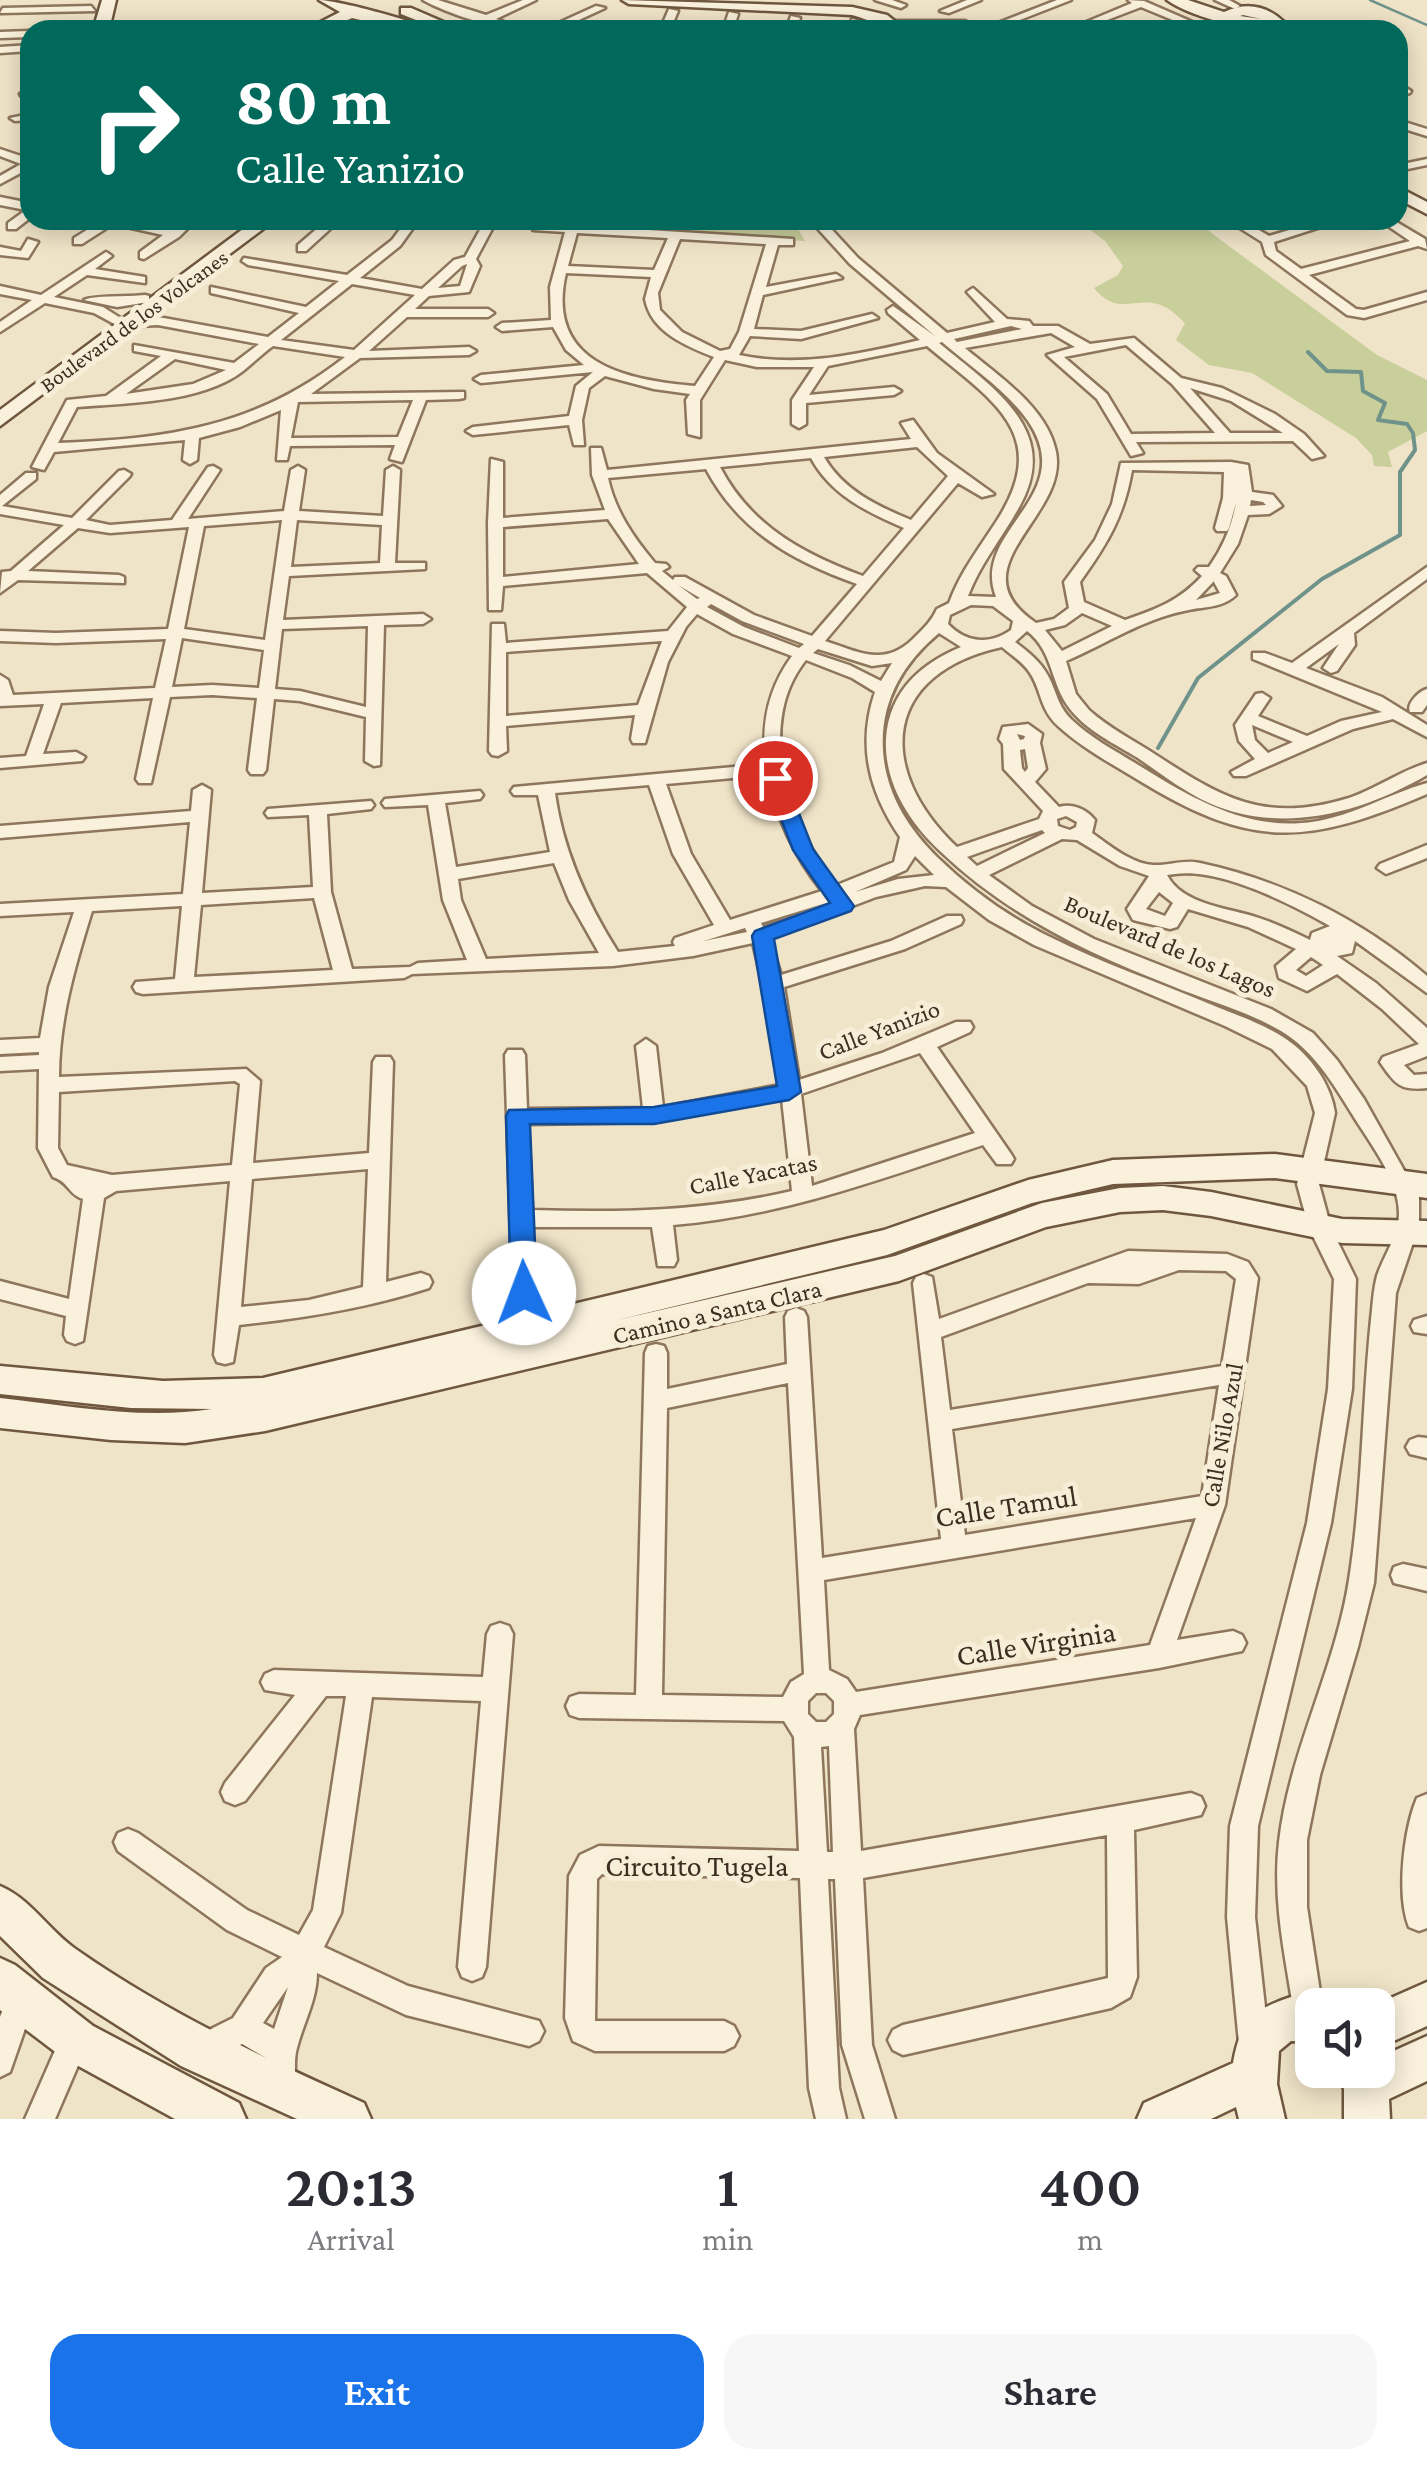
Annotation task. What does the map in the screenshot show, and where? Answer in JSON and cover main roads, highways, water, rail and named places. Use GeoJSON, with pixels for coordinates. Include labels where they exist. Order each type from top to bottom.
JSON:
{"type":"FeatureCollection","features":[{"type":"Feature","properties":{"kind":"waterway"},"geometry":{"type":"LineString","coordinates":[[1370,0],[1427,25]]}},
{"type":"Feature","properties":{"kind":"waterway"},"geometry":{"type":"LineString","coordinates":[[1158,748],[1198,678],[1322,579],[1400,535],[1400,472],[1415,450],[1413,433],[1407,424],[1378,420],[1385,403],[1363,391],[1361,372],[1327,371],[1308,352]]}}]}
